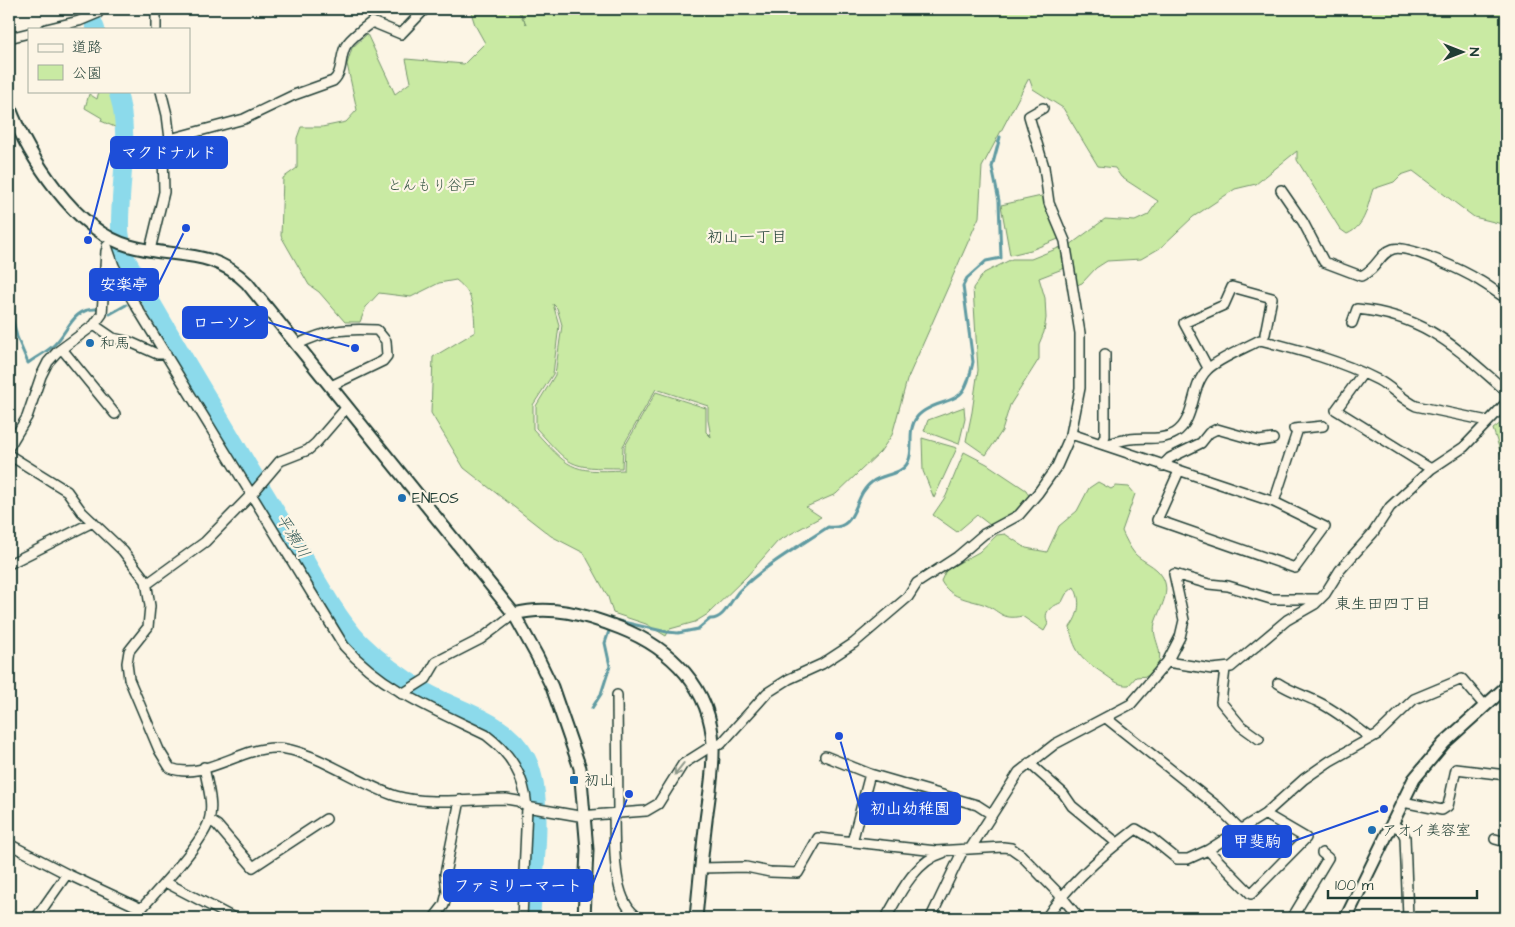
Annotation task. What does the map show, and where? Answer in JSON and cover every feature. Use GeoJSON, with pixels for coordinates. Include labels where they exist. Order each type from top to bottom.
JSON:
{"type":"FeatureCollection","features":[{"type":"Feature","properties":{"kind":"street"},"geometry":{"type":"LineString","coordinates":[[156,9],[156,28]]}},
{"type":"Feature","properties":{"kind":"street"},"geometry":{"type":"LineString","coordinates":[[170,139],[244,119],[294,95],[333,81],[338,77],[346,45],[360,31],[372,22],[401,34],[424,9]]}},
{"type":"Feature","properties":{"kind":"street"},"geometry":{"type":"LineString","coordinates":[[50,28],[96,14]]}},
{"type":"Feature","properties":{"kind":"street"},"geometry":{"type":"LineString","coordinates":[[9,38],[28,33]]}},
{"type":"Feature","properties":{"kind":"street"},"geometry":{"type":"LineString","coordinates":[[150,250],[164,192],[163,153],[170,139],[168,115],[161,92]]}},
{"type":"Feature","properties":{"kind":"street"},"geometry":{"type":"LineString","coordinates":[[9,106],[19,131],[36,163],[88,222],[108,241],[150,250],[200,256],[227,266],[247,283],[514,614],[552,687],[580,768],[586,817],[587,850],[584,918]]}},
{"type":"Feature","properties":{"kind":"street"},"geometry":{"type":"LineString","coordinates":[[9,455],[67,491],[93,522],[123,551],[148,584],[150,606],[148,627],[129,652],[127,664],[128,680],[159,750],[170,768],[189,772],[276,748],[292,750],[310,757],[355,780],[397,797],[460,800],[506,799],[518,801],[527,807],[586,817],[616,815],[653,809],[683,764],[713,745],[721,744],[767,693],[822,664],[854,643],[908,597],[917,584],[957,557],[984,534],[1019,515],[1038,493],[1057,466],[1071,434],[1080,388],[1080,333],[1065,241],[1050,203],[1044,167],[1029,116],[1043,108]]}},
{"type":"Feature","properties":{"kind":"street"},"geometry":{"type":"LineString","coordinates":[[1280,190],[1303,222],[1324,262],[1362,276],[1372,272],[1386,253],[1395,248],[1405,248],[1455,267],[1506,298]]}},
{"type":"Feature","properties":{"kind":"street"},"geometry":{"type":"LineString","coordinates":[[9,446],[27,417],[40,376],[48,362],[94,325],[102,314],[108,241]]}},
{"type":"Feature","properties":{"kind":"street"},"geometry":{"type":"LineString","coordinates":[[108,241],[114,266],[166,354],[254,492],[344,646],[371,673],[402,694],[486,735],[514,763],[526,793],[527,807],[522,918]]}},
{"type":"Feature","properties":{"kind":"street"},"geometry":{"type":"LineString","coordinates":[[1208,368],[1184,323],[1224,305],[1232,288],[1272,298],[1265,334]]}},
{"type":"Feature","properties":{"kind":"street"},"geometry":{"type":"LineString","coordinates":[[1352,323],[1357,309],[1384,312],[1436,332],[1506,391]]}},
{"type":"Feature","properties":{"kind":"street"},"geometry":{"type":"LineString","coordinates":[[94,325],[113,338],[130,342],[157,354],[166,354]]}},
{"type":"Feature","properties":{"kind":"street"},"geometry":{"type":"LineString","coordinates":[[296,345],[322,334],[348,328],[377,330],[386,341],[387,356],[383,361],[331,386]]}},
{"type":"Feature","properties":{"kind":"street"},"geometry":{"type":"LineString","coordinates":[[1102,445],[1129,439],[1164,437],[1176,433],[1188,420],[1192,398],[1200,379],[1208,368],[1260,340],[1349,365],[1380,380],[1405,401],[1416,406],[1488,421]]}},
{"type":"Feature","properties":{"kind":"street"},"geometry":{"type":"LineString","coordinates":[[62,349],[115,414]]}},
{"type":"Feature","properties":{"kind":"street"},"geometry":{"type":"LineString","coordinates":[[1102,445],[1105,436],[1105,354]]}},
{"type":"Feature","properties":{"kind":"street"},"geometry":{"type":"LineString","coordinates":[[1363,373],[1335,411],[1431,469]]}},
{"type":"Feature","properties":{"kind":"street"},"geometry":{"type":"LineString","coordinates":[[1167,662],[1189,667],[1226,669],[1247,655],[1287,620],[1320,599],[1340,570],[1372,533],[1390,507],[1431,469],[1464,447],[1506,403]]}},
{"type":"Feature","properties":{"kind":"street"},"geometry":{"type":"LineString","coordinates":[[148,584],[188,557],[254,492],[280,461],[308,450],[347,407]]}},
{"type":"Feature","properties":{"kind":"street"},"geometry":{"type":"LineString","coordinates":[[1274,502],[1295,429],[1323,426]]}},
{"type":"Feature","properties":{"kind":"street"},"geometry":{"type":"LineString","coordinates":[[1162,466],[1170,458],[1201,442],[1209,433],[1217,429],[1259,441],[1273,439]]}},
{"type":"Feature","properties":{"kind":"street"},"geometry":{"type":"LineString","coordinates":[[1071,434],[1274,502],[1325,527],[1294,568],[1157,520],[1179,471]]}},
{"type":"Feature","properties":{"kind":"street"},"geometry":{"type":"LineString","coordinates":[[9,564],[93,522]]}},
{"type":"Feature","properties":{"kind":"street"},"geometry":{"type":"LineString","coordinates":[[933,918],[932,915],[966,849],[1019,772],[1055,744],[1131,704],[1167,662],[1180,637],[1184,620],[1174,574],[1210,584],[1228,586],[1271,599],[1320,599]]}},
{"type":"Feature","properties":{"kind":"street"},"geometry":{"type":"LineString","coordinates":[[402,694],[425,680],[436,662],[481,639],[514,614],[533,609],[545,609],[596,618],[656,645],[688,674],[700,694],[708,712],[713,745],[696,918]]}},
{"type":"Feature","properties":{"kind":"street"},"geometry":{"type":"LineString","coordinates":[[1226,669],[1221,702],[1242,726],[1259,739]]}},
{"type":"Feature","properties":{"kind":"street"},"geometry":{"type":"LineString","coordinates":[[1046,918],[1061,896],[1117,843],[1136,829],[1151,838],[1177,859],[1188,859],[1208,850],[1239,828],[1265,814],[1304,779],[1330,760],[1371,738],[1414,699],[1462,679],[1485,706]]}},
{"type":"Feature","properties":{"kind":"street"},"geometry":{"type":"LineString","coordinates":[[1278,683],[1334,711],[1371,738]]}},
{"type":"Feature","properties":{"kind":"street"},"geometry":{"type":"LineString","coordinates":[[1346,918],[1414,779],[1428,760],[1506,687]]}},
{"type":"Feature","properties":{"kind":"street"},"geometry":{"type":"LineString","coordinates":[[617,695],[615,855],[620,889],[629,909],[640,918]]}},
{"type":"Feature","properties":{"kind":"street"},"geometry":{"type":"LineString","coordinates":[[1106,718],[1218,807],[1239,828]]}},
{"type":"Feature","properties":{"kind":"street"},"geometry":{"type":"LineString","coordinates":[[825,756],[870,774],[977,805],[991,814]]}},
{"type":"Feature","properties":{"kind":"street"},"geometry":{"type":"LineString","coordinates":[[1029,764],[1064,793],[1072,806],[1117,843]]}},
{"type":"Feature","properties":{"kind":"street"},"geometry":{"type":"LineString","coordinates":[[133,918],[192,848],[209,820],[211,802],[204,767]]}},
{"type":"Feature","properties":{"kind":"street"},"geometry":{"type":"LineString","coordinates":[[1402,802],[1442,810],[1448,806],[1456,769],[1506,776]]}},
{"type":"Feature","properties":{"kind":"street"},"geometry":{"type":"LineString","coordinates":[[852,842],[870,774]]}},
{"type":"Feature","properties":{"kind":"street"},"geometry":{"type":"LineString","coordinates":[[436,918],[444,905],[447,893],[445,874],[460,800]]}},
{"type":"Feature","properties":{"kind":"street"},"geometry":{"type":"LineString","coordinates":[[1208,850],[1251,894],[1306,838],[1265,814]]}},
{"type":"Feature","properties":{"kind":"street"},"geometry":{"type":"LineString","coordinates":[[209,820],[217,825],[253,867],[326,819]]}},
{"type":"Feature","properties":{"kind":"street"},"geometry":{"type":"LineString","coordinates":[[1393,824],[1402,830],[1405,837],[1408,918]]}},
{"type":"Feature","properties":{"kind":"street"},"geometry":{"type":"LineString","coordinates":[[700,868],[746,867],[770,872],[798,873],[818,838],[948,852]]}},
{"type":"Feature","properties":{"kind":"street"},"geometry":{"type":"LineString","coordinates":[[1495,839],[1506,842]]}},
{"type":"Feature","properties":{"kind":"street"},"geometry":{"type":"LineString","coordinates":[[9,844],[142,909]]}},
{"type":"Feature","properties":{"kind":"street"},"geometry":{"type":"LineString","coordinates":[[886,918],[906,884],[918,870],[936,855],[966,849],[1003,847],[1011,848],[1021,855],[1061,896],[1079,918]]}},
{"type":"Feature","properties":{"kind":"street"},"geometry":{"type":"LineString","coordinates":[[1292,918],[1328,858],[1322,853]]}},
{"type":"Feature","properties":{"kind":"street"},"geometry":{"type":"LineString","coordinates":[[36,918],[67,874]]}},
{"type":"Feature","properties":{"kind":"street"},"geometry":{"type":"LineString","coordinates":[[165,882],[234,918]]}},
{"type":"Feature","properties":{"kind":"green space","name":"とんもり谷戸"},"geometry":{"type":"Polygon","coordinates":[[[470,9],[517,9],[526,24],[519,9],[1506,9],[1506,225],[1474,217],[1413,171],[1401,175],[1394,182],[1373,189],[1362,221],[1347,234],[1340,229],[1297,160],[1297,151],[1256,184],[1235,189],[1193,217],[1160,248],[1141,259],[1107,261],[1096,268],[1082,283],[1077,285],[1070,245],[1105,219],[1135,221],[1148,215],[1158,201],[1121,177],[1115,168],[1098,166],[1063,108],[1033,89],[1029,78],[982,167],[979,217],[907,380],[892,435],[880,452],[836,494],[806,507],[821,517],[778,541],[747,576],[708,614],[695,622],[670,629],[666,636],[646,624],[613,613],[608,597],[584,553],[551,536],[464,468],[431,413],[433,357],[475,332],[472,303],[467,291],[456,280],[439,283],[411,297],[379,293],[366,307],[360,322],[345,322],[319,292],[309,285],[281,236],[283,178],[297,168],[297,138],[301,127],[322,127],[346,122],[357,110],[347,64],[352,48],[367,34],[395,94],[411,82],[406,59],[464,64],[485,43],[475,25],[470,9]],[[553,304],[559,325],[553,374],[533,405],[533,429],[563,460],[581,469],[624,470],[625,446],[656,392],[706,408],[706,432],[711,437],[708,406],[656,389],[623,446],[622,468],[580,466],[565,458],[536,428],[536,406],[555,375],[562,325],[557,308],[553,304]]]}},
{"type":"Feature","properties":{"kind":"green space"},"geometry":{"type":"Polygon","coordinates":[[[99,92],[109,92],[117,114],[117,128],[101,121],[102,118],[85,108],[89,94],[97,99],[99,92]]]}},
{"type":"Feature","properties":{"kind":"green space"},"geometry":{"type":"Polygon","coordinates":[[[1046,195],[1061,238],[1031,250],[1010,255],[1001,205],[1046,195]]]}},
{"type":"Feature","properties":{"kind":"green space"},"geometry":{"type":"Polygon","coordinates":[[[1061,247],[1065,268],[1039,278],[1045,298],[1046,318],[1044,332],[1039,344],[1039,359],[1010,405],[1002,431],[986,455],[966,441],[978,370],[973,288],[984,273],[1012,259],[1031,259],[1061,247]]]}},
{"type":"Feature","properties":{"kind":"green space"},"geometry":{"type":"Polygon","coordinates":[[[964,407],[965,419],[959,444],[924,431],[928,420],[964,407]]]}},
{"type":"Feature","properties":{"kind":"green space"},"geometry":{"type":"Polygon","coordinates":[[[1506,419],[1506,469],[1493,429],[1506,419]]]}},
{"type":"Feature","properties":{"kind":"green space"},"geometry":{"type":"Polygon","coordinates":[[[922,438],[957,448],[934,498],[923,471],[922,438]]]}},
{"type":"Feature","properties":{"kind":"green space"},"geometry":{"type":"Polygon","coordinates":[[[964,452],[987,464],[1026,490],[1029,496],[1015,514],[990,525],[977,515],[957,532],[933,515],[946,496],[964,452]]]}},
{"type":"Feature","properties":{"kind":"green space"},"geometry":{"type":"Polygon","coordinates":[[[1098,482],[1111,489],[1116,486],[1129,487],[1135,494],[1122,531],[1135,554],[1159,572],[1166,588],[1154,630],[1160,655],[1159,662],[1149,676],[1136,677],[1129,685],[1120,684],[1112,680],[1092,666],[1074,644],[1070,627],[1076,618],[1079,603],[1074,587],[1066,594],[1062,602],[1047,612],[1046,619],[1048,624],[1044,631],[1022,616],[1005,616],[989,606],[954,594],[941,581],[946,570],[979,552],[997,535],[1005,534],[1026,548],[1047,552],[1059,526],[1077,511],[1089,488],[1098,482]]]}},
{"type":"Feature","properties":{"kind":"waterway","name":"平瀬川"},"geometry":{"type":"LineString","coordinates":[[88,9],[96,28]]}},
{"type":"Feature","properties":{"kind":"waterway","name":"平瀬川"},"geometry":{"type":"LineString","coordinates":[[117,92],[124,124],[124,159],[120,212],[120,235],[124,255],[321,588],[350,631],[383,663],[426,692],[495,726],[518,746],[527,759],[533,775],[537,814],[536,859],[531,918]]}},
{"type":"Feature","properties":{"kind":"waterway"},"geometry":{"type":"LineString","coordinates":[[613,622],[614,620],[678,633],[698,629],[710,619],[723,613],[739,591],[771,565],[828,527],[838,527],[845,524],[866,488],[872,482],[897,472],[905,466],[910,457],[912,428],[917,417],[922,412],[959,395],[965,388],[969,377],[973,362],[963,286],[967,278],[986,261],[1001,258],[999,201],[992,167],[1000,137]]}},
{"type":"Feature","properties":{"kind":"waterway","name":"平瀬川"},"geometry":{"type":"LineString","coordinates":[[139,295],[144,290]]}},
{"type":"Feature","properties":{"kind":"waterway"},"geometry":{"type":"LineString","coordinates":[[9,304],[17,337],[28,363],[54,345],[76,316],[82,312],[97,309]]}},
{"type":"Feature","properties":{"kind":"waterway"},"geometry":{"type":"LineString","coordinates":[[110,314],[126,305]]}},
{"type":"Feature","properties":{"kind":"waterway"},"geometry":{"type":"LineString","coordinates":[[592,708],[601,694],[610,666],[605,643],[610,628]]}},
{"type":"Feature","properties":{"kind":"place","name":"安楽亭"},"geometry":{"type":"Point","coordinates":[186,228]}},
{"type":"Feature","properties":{"kind":"place","name":"マクドナルド"},"geometry":{"type":"Point","coordinates":[88,240]}},
{"type":"Feature","properties":{"kind":"place","name":"和馬"},"geometry":{"type":"Point","coordinates":[90,343]}},
{"type":"Feature","properties":{"kind":"place","name":"ローソン"},"geometry":{"type":"Point","coordinates":[355,348]}},
{"type":"Feature","properties":{"kind":"place","name":"ENEOS"},"geometry":{"type":"Point","coordinates":[402,498]}},
{"type":"Feature","properties":{"kind":"place","name":"初山幼稚園"},"geometry":{"type":"Point","coordinates":[839,736]}},
{"type":"Feature","properties":{"kind":"place","name":"初山"},"geometry":{"type":"Point","coordinates":[574,780]}},
{"type":"Feature","properties":{"kind":"place","name":"ファミリーマート"},"geometry":{"type":"Point","coordinates":[629,794]}},
{"type":"Feature","properties":{"kind":"place","name":"甲斐駒"},"geometry":{"type":"Point","coordinates":[1384,809]}},
{"type":"Feature","properties":{"kind":"place","name":"アオイ美容室"},"geometry":{"type":"Point","coordinates":[1372,830]}},
{"type":"Feature","properties":{"kind":"district","name":"初山一丁目"},"geometry":{"type":"Point","coordinates":[747,237]}},
{"type":"Feature","properties":{"kind":"district","name":"東生田四丁目"},"geometry":{"type":"Point","coordinates":[1383,604]}}]}
